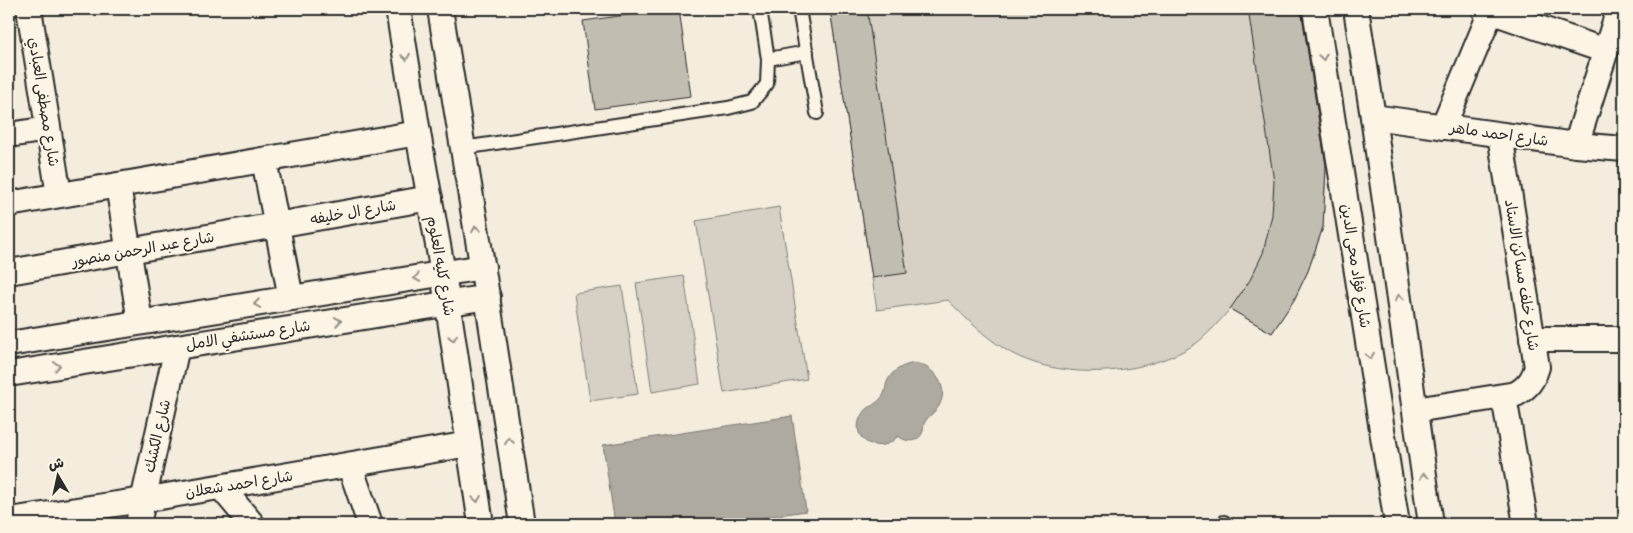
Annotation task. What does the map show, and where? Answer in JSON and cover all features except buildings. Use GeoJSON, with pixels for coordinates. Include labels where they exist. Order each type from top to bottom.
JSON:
{"type":"FeatureCollection","features":[{"type":"Feature","properties":{"kind":"street","name":"شارع مصطفى العبادي"},"geometry":{"type":"LineString","coordinates":[[29,9],[59,195]]}},
{"type":"Feature","properties":{"kind":"street","name":"شارع كليه العلوم"},"geometry":{"type":"LineString","coordinates":[[398,9],[448,303],[481,524]]}},
{"type":"Feature","properties":{"kind":"street"},"geometry":{"type":"LineString","coordinates":[[440,9],[488,297],[522,524]]}},
{"type":"Feature","properties":{"kind":"street","name":"شارع فؤاد محى الدين"},"geometry":{"type":"LineString","coordinates":[[1315,9],[1397,524]]}},
{"type":"Feature","properties":{"kind":"street"},"geometry":{"type":"LineString","coordinates":[[1356,9],[1431,524]]}},
{"type":"Feature","properties":{"kind":"street"},"geometry":{"type":"LineString","coordinates":[[1576,145],[1619,9]]}},
{"type":"Feature","properties":{"kind":"street"},"geometry":{"type":"LineString","coordinates":[[1443,126],[1489,10],[1606,51]]}},
{"type":"Feature","properties":{"kind":"street","name":"شارع احمد ماهر"},"geometry":{"type":"LineString","coordinates":[[1373,117],[1576,145],[1624,149]]}},
{"type":"Feature","properties":{"kind":"street"},"geometry":{"type":"LineString","coordinates":[[9,135],[48,128]]}},
{"type":"Feature","properties":{"kind":"street"},"geometry":{"type":"LineString","coordinates":[[9,204],[418,133]]}},
{"type":"Feature","properties":{"kind":"street","name":"شارع خلف مساكن الاستاد"},"geometry":{"type":"LineString","coordinates":[[1415,410],[1516,394],[1526,388],[1534,378],[1537,367],[1500,135]]}},
{"type":"Feature","properties":{"kind":"street"},"geometry":{"type":"LineString","coordinates":[[264,160],[291,298]]}},
{"type":"Feature","properties":{"kind":"street"},"geometry":{"type":"LineString","coordinates":[[118,185],[140,322]]}},
{"type":"Feature","properties":{"kind":"street","name":"شارع ال خليفه"},"geometry":{"type":"LineString","coordinates":[[277,225],[430,198]]}},
{"type":"Feature","properties":{"kind":"street","name":"شارع عبد الرحمن منصور"},"geometry":{"type":"LineString","coordinates":[[9,272],[277,225]]}},
{"type":"Feature","properties":{"kind":"street","name":"شارع مستشفي الامل"},"geometry":{"type":"LineString","coordinates":[[9,344],[483,267]]}},
{"type":"Feature","properties":{"kind":"street","name":"شارع مستشفي الامل"},"geometry":{"type":"LineString","coordinates":[[9,374],[488,297]]}},
{"type":"Feature","properties":{"kind":"street"},"geometry":{"type":"LineString","coordinates":[[1532,339],[1624,339]]}},
{"type":"Feature","properties":{"kind":"street","name":"شارع الكشك"},"geometry":{"type":"LineString","coordinates":[[138,524],[177,347]]}},
{"type":"Feature","properties":{"kind":"street"},"geometry":{"type":"LineString","coordinates":[[1504,397],[1526,524]]}},
{"type":"Feature","properties":{"kind":"street","name":"شارع احمد شعلان"},"geometry":{"type":"LineString","coordinates":[[9,520],[350,466],[469,444]]}},
{"type":"Feature","properties":{"kind":"street"},"geometry":{"type":"LineString","coordinates":[[350,466],[370,524]]}},
{"type":"Feature","properties":{"kind":"street"},"geometry":{"type":"LineString","coordinates":[[221,487],[252,524]]}},
{"type":"Feature","properties":{"kind":"lane"},"geometry":{"type":"LineString","coordinates":[[463,148],[728,108],[752,102],[767,84],[768,60],[760,9]]}},
{"type":"Feature","properties":{"kind":"lane"},"geometry":{"type":"LineString","coordinates":[[799,9],[817,113]]}},
{"type":"Feature","properties":{"kind":"lane"},"geometry":{"type":"LineString","coordinates":[[768,60],[807,52]]}},
{"type":"Feature","properties":{"kind":"shaded area"},"geometry":{"type":"Polygon","coordinates":[[[830,9],[1301,9],[1326,166],[1323,227],[1308,271],[1294,300],[1272,333],[1230,309],[1198,342],[1178,354],[1154,363],[1129,368],[1103,371],[1076,371],[1051,367],[1027,360],[1006,350],[976,327],[948,300],[877,310],[830,9]]]}},
{"type":"Feature","properties":{"kind":"shaded area"},"geometry":{"type":"Polygon","coordinates":[[[779,207],[807,379],[724,393],[696,221],[779,207]]]}},
{"type":"Feature","properties":{"kind":"shaded area"},"geometry":{"type":"Polygon","coordinates":[[[684,276],[700,384],[652,392],[636,283],[684,276]]]}},
{"type":"Feature","properties":{"kind":"shaded area"},"geometry":{"type":"Polygon","coordinates":[[[622,286],[638,394],[590,401],[574,293],[622,286]]]}},
{"type":"Feature","properties":{"kind":"shaded area"},"geometry":{"type":"Polygon","coordinates":[[[915,363],[934,373],[938,379],[943,391],[939,406],[925,422],[921,435],[916,440],[909,441],[898,436],[884,445],[869,444],[859,434],[858,426],[862,414],[882,397],[889,378],[895,371],[915,363]]]}},
{"type":"Feature","properties":{"kind":"shaded area"},"geometry":{"type":"Polygon","coordinates":[[[792,416],[806,511],[718,524],[615,524],[603,445],[792,416]]]}}]}
